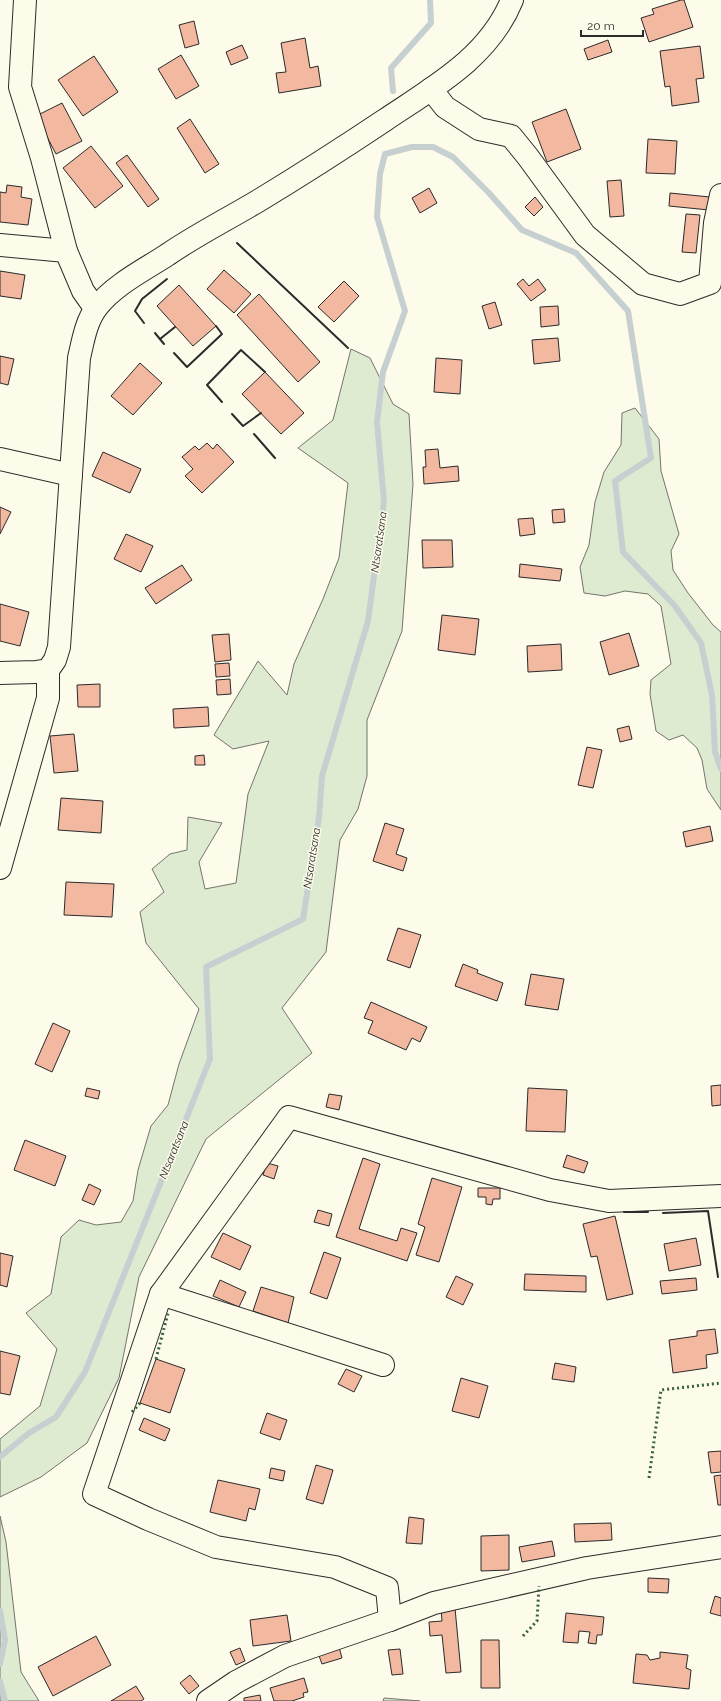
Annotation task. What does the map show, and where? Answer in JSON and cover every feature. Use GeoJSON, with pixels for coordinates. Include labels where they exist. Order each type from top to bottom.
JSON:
{"type":"FeatureCollection","features":[{"type":"Feature","properties":{"kind":"street"},"geometry":{"type":"LineString","coordinates":[[25,0],[20,86],[42,158],[66,251],[83,291],[95,308]]}},
{"type":"Feature","properties":{"kind":"street"},"geometry":{"type":"LineString","coordinates":[[0,868],[48,698],[48,670],[59,647],[79,358],[84,334],[95,308],[117,288],[188,241],[299,176],[469,62],[497,29],[505,17],[512,0]]}},
{"type":"Feature","properties":{"kind":"street"},"geometry":{"type":"LineString","coordinates":[[430,89],[445,107],[479,129],[511,136],[585,235],[643,284],[680,294],[716,284],[715,223],[721,195]]}},
{"type":"Feature","properties":{"kind":"street"},"geometry":{"type":"LineString","coordinates":[[0,245],[66,251]]}},
{"type":"Feature","properties":{"kind":"street"},"geometry":{"type":"LineString","coordinates":[[0,460],[71,475]]}},
{"type":"Feature","properties":{"kind":"street"},"geometry":{"type":"LineString","coordinates":[[0,673],[36,672],[48,670]]}},
{"type":"Feature","properties":{"kind":"street"},"geometry":{"type":"LineString","coordinates":[[390,1620],[387,1588],[335,1567],[216,1547],[148,1519],[94,1494],[161,1294],[289,1117],[550,1190],[610,1202],[721,1196]]}},
{"type":"Feature","properties":{"kind":"street"},"geometry":{"type":"LineString","coordinates":[[161,1294],[383,1365]]}},
{"type":"Feature","properties":{"kind":"street"},"geometry":{"type":"LineString","coordinates":[[208,1701],[236,1682],[285,1656],[390,1620],[434,1602],[587,1568],[721,1547]]}},
{"type":"Feature","properties":{"kind":"green space"},"geometry":{"type":"Polygon","coordinates":[[[351,349],[370,358],[393,404],[409,414],[413,484],[402,631],[367,720],[367,776],[358,809],[340,840],[326,952],[282,1008],[312,1053],[206,1139],[139,1277],[119,1378],[87,1443],[41,1477],[0,1497],[0,1439],[40,1406],[57,1349],[26,1313],[51,1294],[61,1237],[79,1220],[96,1225],[121,1222],[133,1201],[138,1170],[151,1126],[168,1105],[179,1064],[199,1009],[146,943],[140,912],[164,892],[152,869],[170,854],[187,850],[188,817],[222,823],[199,862],[205,889],[236,883],[248,794],[269,741],[233,749],[214,735],[258,661],[287,695],[294,664],[323,599],[339,558],[348,483],[298,448],[333,420],[351,349]]]}},
{"type":"Feature","properties":{"kind":"green space"},"geometry":{"type":"Polygon","coordinates":[[[635,408],[659,439],[661,471],[679,534],[671,551],[673,570],[688,593],[713,625],[721,632],[721,810],[707,789],[702,760],[697,748],[683,735],[669,740],[656,731],[650,694],[651,680],[671,664],[661,606],[648,594],[625,591],[605,596],[584,593],[580,567],[589,545],[595,502],[604,472],[621,445],[622,413],[635,408]]]}},
{"type":"Feature","properties":{"kind":"green space"},"geometry":{"type":"Polygon","coordinates":[[[0,1516],[6,1542],[21,1672],[39,1701],[0,1701],[0,1516]]]}},
{"type":"Feature","properties":{"kind":"green space"},"geometry":{"type":"Polygon","coordinates":[[[384,1698],[420,1701],[383,1701],[384,1698]]]}},
{"type":"Feature","properties":{"kind":"building"},"geometry":{"type":"Polygon","coordinates":[[[684,0],[693,27],[649,42],[641,18],[654,14],[652,9],[684,0]]]}},
{"type":"Feature","properties":{"kind":"building"},"geometry":{"type":"Polygon","coordinates":[[[194,21],[199,44],[185,48],[179,25],[194,21]]]}},
{"type":"Feature","properties":{"kind":"building"},"geometry":{"type":"Polygon","coordinates":[[[305,38],[310,68],[318,66],[321,86],[279,93],[276,73],[286,72],[281,43],[305,38]]]}},
{"type":"Feature","properties":{"kind":"building"},"geometry":{"type":"Polygon","coordinates":[[[608,40],[612,52],[588,60],[584,49],[608,40]]]}},
{"type":"Feature","properties":{"kind":"building"},"geometry":{"type":"Polygon","coordinates":[[[242,45],[248,58],[231,65],[226,52],[242,45]]]}},
{"type":"Feature","properties":{"kind":"building"},"geometry":{"type":"Polygon","coordinates":[[[700,46],[704,78],[696,79],[699,102],[672,106],[670,86],[665,87],[660,51],[700,46]]]}},
{"type":"Feature","properties":{"kind":"building"},"geometry":{"type":"Polygon","coordinates":[[[181,55],[199,86],[176,99],[158,69],[181,55]]]}},
{"type":"Feature","properties":{"kind":"building"},"geometry":{"type":"Polygon","coordinates":[[[94,56],[118,92],[83,116],[58,80],[94,56]]]}},
{"type":"Feature","properties":{"kind":"building"},"geometry":{"type":"Polygon","coordinates":[[[62,103],[82,141],[56,154],[36,116],[62,103]]]}},
{"type":"Feature","properties":{"kind":"building"},"geometry":{"type":"Polygon","coordinates":[[[566,109],[581,149],[547,162],[532,122],[566,109]]]}},
{"type":"Feature","properties":{"kind":"building"},"geometry":{"type":"Polygon","coordinates":[[[190,119],[219,164],[205,173],[177,128],[190,119]]]}},
{"type":"Feature","properties":{"kind":"building"},"geometry":{"type":"Polygon","coordinates":[[[648,139],[677,141],[675,174],[646,173],[648,139]]]}},
{"type":"Feature","properties":{"kind":"building"},"geometry":{"type":"Polygon","coordinates":[[[91,146],[123,186],[95,208],[63,168],[91,146]]]}},
{"type":"Feature","properties":{"kind":"building"},"geometry":{"type":"Polygon","coordinates":[[[127,155],[159,199],[148,207],[116,163],[127,155]]]}},
{"type":"Feature","properties":{"kind":"building"},"geometry":{"type":"Polygon","coordinates":[[[621,180],[624,216],[610,217],[607,181],[621,180]]]}},
{"type":"Feature","properties":{"kind":"building"},"geometry":{"type":"Polygon","coordinates":[[[7,185],[22,187],[21,197],[32,199],[28,225],[0,222],[0,192],[6,193],[7,185]]]}},
{"type":"Feature","properties":{"kind":"building"},"geometry":{"type":"Polygon","coordinates":[[[429,188],[437,203],[420,213],[412,198],[429,188]]]}},
{"type":"Feature","properties":{"kind":"building"},"geometry":{"type":"Polygon","coordinates":[[[670,193],[710,197],[709,210],[669,206],[670,193]]]}},
{"type":"Feature","properties":{"kind":"building"},"geometry":{"type":"Polygon","coordinates":[[[535,197],[543,207],[534,216],[525,207],[535,197]]]}},
{"type":"Feature","properties":{"kind":"building"},"geometry":{"type":"Polygon","coordinates":[[[686,214],[700,215],[696,253],[682,252],[686,214]]]}},
{"type":"Feature","properties":{"kind":"building"},"geometry":{"type":"Polygon","coordinates":[[[224,270],[251,294],[234,313],[207,289],[224,270]]]}},
{"type":"Feature","properties":{"kind":"building"},"geometry":{"type":"Polygon","coordinates":[[[0,271],[25,275],[21,299],[0,296],[0,271]]]}},
{"type":"Feature","properties":{"kind":"building"},"geometry":{"type":"Polygon","coordinates":[[[523,279],[529,286],[538,279],[546,290],[531,301],[517,284],[523,279]]]}},
{"type":"Feature","properties":{"kind":"building"},"geometry":{"type":"Polygon","coordinates":[[[344,281],[359,296],[334,322],[318,307],[344,281]]]}},
{"type":"Feature","properties":{"kind":"building"},"geometry":{"type":"Polygon","coordinates":[[[179,285],[216,326],[193,346],[157,306],[179,285]]]}},
{"type":"Feature","properties":{"kind":"building"},"geometry":{"type":"Polygon","coordinates":[[[259,294],[320,362],[298,382],[237,315],[259,294]]]}},
{"type":"Feature","properties":{"kind":"building"},"geometry":{"type":"Polygon","coordinates":[[[495,302],[502,325],[489,329],[482,306],[495,302]]]}},
{"type":"Feature","properties":{"kind":"building"},"geometry":{"type":"Polygon","coordinates":[[[558,306],[559,325],[541,327],[540,307],[558,306]]]}},
{"type":"Feature","properties":{"kind":"building"},"geometry":{"type":"Polygon","coordinates":[[[558,338],[560,361],[534,364],[532,340],[558,338]]]}},
{"type":"Feature","properties":{"kind":"building"},"geometry":{"type":"Polygon","coordinates":[[[0,356],[14,359],[8,385],[0,383],[0,356]]]}},
{"type":"Feature","properties":{"kind":"building"},"geometry":{"type":"Polygon","coordinates":[[[436,358],[462,360],[460,394],[434,392],[436,358]]]}},
{"type":"Feature","properties":{"kind":"building"},"geometry":{"type":"Polygon","coordinates":[[[140,363],[162,383],[133,415],[111,396],[140,363]]]}},
{"type":"Feature","properties":{"kind":"building"},"geometry":{"type":"Polygon","coordinates":[[[265,372],[304,413],[281,434],[242,394],[265,372]]]}},
{"type":"Feature","properties":{"kind":"building"},"geometry":{"type":"Polygon","coordinates":[[[207,443],[213,449],[217,444],[234,462],[202,493],[185,476],[193,469],[182,457],[195,446],[199,450],[207,443]]]}},
{"type":"Feature","properties":{"kind":"building"},"geometry":{"type":"Polygon","coordinates":[[[438,449],[440,468],[458,466],[459,481],[424,484],[423,467],[426,467],[425,450],[438,449]]]}},
{"type":"Feature","properties":{"kind":"building"},"geometry":{"type":"Polygon","coordinates":[[[103,452],[141,469],[130,493],[92,476],[103,452]]]}},
{"type":"Feature","properties":{"kind":"building"},"geometry":{"type":"Polygon","coordinates":[[[0,507],[11,512],[0,534],[0,507]]]}},
{"type":"Feature","properties":{"kind":"building"},"geometry":{"type":"Polygon","coordinates":[[[564,509],[565,522],[553,523],[552,510],[564,509]]]}},
{"type":"Feature","properties":{"kind":"building"},"geometry":{"type":"Polygon","coordinates":[[[533,518],[535,534],[520,536],[518,519],[533,518]]]}},
{"type":"Feature","properties":{"kind":"building"},"geometry":{"type":"Polygon","coordinates":[[[126,534],[153,546],[141,572],[114,559],[126,534]]]}},
{"type":"Feature","properties":{"kind":"building"},"geometry":{"type":"Polygon","coordinates":[[[422,540],[452,540],[453,567],[423,568],[422,540]]]}},
{"type":"Feature","properties":{"kind":"building"},"geometry":{"type":"Polygon","coordinates":[[[520,564],[562,569],[560,581],[519,577],[520,564]]]}},
{"type":"Feature","properties":{"kind":"building"},"geometry":{"type":"Polygon","coordinates":[[[182,565],[192,580],[156,604],[145,588],[182,565]]]}},
{"type":"Feature","properties":{"kind":"building"},"geometry":{"type":"Polygon","coordinates":[[[0,604],[29,612],[20,646],[0,641],[0,604]]]}},
{"type":"Feature","properties":{"kind":"building"},"geometry":{"type":"Polygon","coordinates":[[[442,615],[479,619],[475,655],[438,650],[442,615]]]}},
{"type":"Feature","properties":{"kind":"building"},"geometry":{"type":"Polygon","coordinates":[[[629,633],[639,666],[609,675],[600,642],[629,633]]]}},
{"type":"Feature","properties":{"kind":"building"},"geometry":{"type":"Polygon","coordinates":[[[229,634],[231,660],[215,662],[212,635],[229,634]]]}},
{"type":"Feature","properties":{"kind":"building"},"geometry":{"type":"Polygon","coordinates":[[[561,644],[562,670],[528,672],[527,646],[561,644]]]}},
{"type":"Feature","properties":{"kind":"building"},"geometry":{"type":"Polygon","coordinates":[[[229,663],[230,676],[216,677],[215,664],[229,663]]]}},
{"type":"Feature","properties":{"kind":"building"},"geometry":{"type":"Polygon","coordinates":[[[230,679],[231,694],[217,695],[216,680],[230,679]]]}},
{"type":"Feature","properties":{"kind":"building"},"geometry":{"type":"Polygon","coordinates":[[[100,684],[100,707],[78,707],[77,685],[100,684]]]}},
{"type":"Feature","properties":{"kind":"building"},"geometry":{"type":"Polygon","coordinates":[[[208,707],[209,726],[174,728],[173,709],[208,707]]]}},
{"type":"Feature","properties":{"kind":"building"},"geometry":{"type":"Polygon","coordinates":[[[629,726],[632,739],[620,742],[617,729],[629,726]]]}},
{"type":"Feature","properties":{"kind":"building"},"geometry":{"type":"Polygon","coordinates":[[[74,734],[78,771],[54,773],[50,736],[74,734]]]}},
{"type":"Feature","properties":{"kind":"building"},"geometry":{"type":"Polygon","coordinates":[[[587,747],[602,750],[593,788],[578,785],[587,747]]]}},
{"type":"Feature","properties":{"kind":"building"},"geometry":{"type":"Polygon","coordinates":[[[204,755],[205,765],[195,765],[195,756],[204,755]]]}},
{"type":"Feature","properties":{"kind":"building"},"geometry":{"type":"Polygon","coordinates":[[[61,798],[103,801],[101,833],[58,830],[61,798]]]}},
{"type":"Feature","properties":{"kind":"building"},"geometry":{"type":"Polygon","coordinates":[[[385,823],[404,829],[396,854],[407,858],[403,871],[373,861],[385,823]]]}},
{"type":"Feature","properties":{"kind":"building"},"geometry":{"type":"Polygon","coordinates":[[[710,826],[713,841],[686,847],[683,832],[710,826]]]}},
{"type":"Feature","properties":{"kind":"building"},"geometry":{"type":"Polygon","coordinates":[[[66,882],[114,884],[112,917],[64,915],[66,882]]]}},
{"type":"Feature","properties":{"kind":"building"},"geometry":{"type":"Polygon","coordinates":[[[398,928],[421,935],[410,968],[387,960],[398,928]]]}},
{"type":"Feature","properties":{"kind":"building"},"geometry":{"type":"Polygon","coordinates":[[[463,964],[478,970],[477,973],[503,983],[497,1001],[455,986],[463,964]]]}},
{"type":"Feature","properties":{"kind":"building"},"geometry":{"type":"Polygon","coordinates":[[[531,974],[564,979],[558,1010],[525,1005],[531,974]]]}},
{"type":"Feature","properties":{"kind":"building"},"geometry":{"type":"Polygon","coordinates":[[[371,1002],[427,1027],[420,1042],[412,1038],[406,1050],[368,1033],[373,1021],[364,1018],[371,1002]]]}},
{"type":"Feature","properties":{"kind":"building"},"geometry":{"type":"Polygon","coordinates":[[[53,1023],[70,1031],[52,1072],[35,1064],[53,1023]]]}},
{"type":"Feature","properties":{"kind":"building"},"geometry":{"type":"Polygon","coordinates":[[[721,1085],[721,1105],[712,1106],[711,1086],[721,1085]]]}},
{"type":"Feature","properties":{"kind":"building"},"geometry":{"type":"Polygon","coordinates":[[[87,1088],[100,1091],[98,1099],[85,1096],[87,1088]]]}},
{"type":"Feature","properties":{"kind":"building"},"geometry":{"type":"Polygon","coordinates":[[[528,1088],[567,1090],[565,1132],[526,1131],[528,1088]]]}},
{"type":"Feature","properties":{"kind":"building"},"geometry":{"type":"Polygon","coordinates":[[[329,1094],[342,1096],[339,1110],[326,1107],[329,1094]]]}},
{"type":"Feature","properties":{"kind":"building"},"geometry":{"type":"Polygon","coordinates":[[[25,1140],[66,1156],[55,1186],[14,1170],[25,1140]]]}},
{"type":"Feature","properties":{"kind":"building"},"geometry":{"type":"Polygon","coordinates":[[[567,1155],[588,1162],[584,1173],[563,1167],[567,1155]]]}},
{"type":"Feature","properties":{"kind":"building"},"geometry":{"type":"Polygon","coordinates":[[[363,1158],[380,1164],[359,1229],[397,1241],[401,1228],[417,1233],[407,1261],[336,1237],[363,1158]]]}},
{"type":"Feature","properties":{"kind":"building"},"geometry":{"type":"Polygon","coordinates":[[[267,1163],[278,1166],[274,1179],[263,1175],[267,1163]]]}},
{"type":"Feature","properties":{"kind":"building"},"geometry":{"type":"Polygon","coordinates":[[[432,1178],[462,1187],[439,1262],[416,1255],[425,1227],[418,1224],[432,1178]]]}},
{"type":"Feature","properties":{"kind":"building"},"geometry":{"type":"Polygon","coordinates":[[[89,1184],[101,1190],[94,1205],[82,1200],[89,1184]]]}},
{"type":"Feature","properties":{"kind":"building"},"geometry":{"type":"Polygon","coordinates":[[[478,1188],[500,1188],[500,1199],[493,1199],[492,1205],[486,1204],[486,1197],[478,1197],[478,1188]]]}},
{"type":"Feature","properties":{"kind":"building"},"geometry":{"type":"Polygon","coordinates":[[[318,1210],[332,1214],[329,1226],[314,1222],[318,1210]]]}},
{"type":"Feature","properties":{"kind":"building"},"geometry":{"type":"Polygon","coordinates":[[[615,1216],[633,1294],[607,1300],[597,1256],[591,1257],[583,1224],[615,1216]]]}},
{"type":"Feature","properties":{"kind":"building"},"geometry":{"type":"Polygon","coordinates":[[[223,1233],[251,1246],[240,1270],[211,1257],[223,1233]]]}},
{"type":"Feature","properties":{"kind":"building"},"geometry":{"type":"Polygon","coordinates":[[[696,1238],[701,1265],[669,1271],[664,1244],[696,1238]]]}},
{"type":"Feature","properties":{"kind":"building"},"geometry":{"type":"Polygon","coordinates":[[[324,1252],[341,1258],[327,1299],[310,1293],[324,1252]]]}},
{"type":"Feature","properties":{"kind":"building"},"geometry":{"type":"Polygon","coordinates":[[[0,1253],[13,1256],[7,1287],[0,1285],[0,1253]]]}},
{"type":"Feature","properties":{"kind":"building"},"geometry":{"type":"Polygon","coordinates":[[[525,1274],[586,1276],[586,1292],[524,1290],[525,1274]]]}},
{"type":"Feature","properties":{"kind":"building"},"geometry":{"type":"Polygon","coordinates":[[[456,1276],[473,1284],[463,1305],[446,1297],[456,1276]]]}},
{"type":"Feature","properties":{"kind":"building"},"geometry":{"type":"Polygon","coordinates":[[[696,1278],[697,1290],[662,1294],[660,1281],[696,1278]]]}},
{"type":"Feature","properties":{"kind":"building"},"geometry":{"type":"Polygon","coordinates":[[[220,1280],[246,1292],[239,1307],[213,1296],[220,1280]]]}},
{"type":"Feature","properties":{"kind":"building"},"geometry":{"type":"Polygon","coordinates":[[[261,1287],[294,1297],[288,1323],[253,1311],[261,1287]]]}},
{"type":"Feature","properties":{"kind":"building"},"geometry":{"type":"Polygon","coordinates":[[[715,1329],[718,1353],[706,1355],[707,1368],[673,1373],[669,1340],[697,1336],[697,1331],[715,1329]]]}},
{"type":"Feature","properties":{"kind":"building"},"geometry":{"type":"Polygon","coordinates":[[[0,1351],[20,1356],[10,1395],[0,1393],[0,1351]]]}},
{"type":"Feature","properties":{"kind":"building"},"geometry":{"type":"Polygon","coordinates":[[[156,1359],[185,1369],[170,1413],[140,1403],[156,1359]]]}},
{"type":"Feature","properties":{"kind":"building"},"geometry":{"type":"Polygon","coordinates":[[[555,1363],[576,1367],[574,1382],[552,1379],[555,1363]]]}},
{"type":"Feature","properties":{"kind":"building"},"geometry":{"type":"Polygon","coordinates":[[[346,1369],[362,1376],[354,1392],[338,1384],[346,1369]]]}},
{"type":"Feature","properties":{"kind":"building"},"geometry":{"type":"Polygon","coordinates":[[[461,1378],[488,1386],[479,1418],[452,1411],[461,1378]]]}},
{"type":"Feature","properties":{"kind":"building"},"geometry":{"type":"Polygon","coordinates":[[[267,1413],[287,1420],[280,1440],[260,1433],[267,1413]]]}},
{"type":"Feature","properties":{"kind":"building"},"geometry":{"type":"Polygon","coordinates":[[[144,1418],[170,1429],[165,1441],[139,1430],[144,1418]]]}},
{"type":"Feature","properties":{"kind":"building"},"geometry":{"type":"Polygon","coordinates":[[[721,1451],[721,1472],[711,1473],[708,1452],[721,1451]]]}},
{"type":"Feature","properties":{"kind":"building"},"geometry":{"type":"Polygon","coordinates":[[[316,1465],[333,1470],[323,1504],[306,1499],[316,1465]]]}},
{"type":"Feature","properties":{"kind":"building"},"geometry":{"type":"Polygon","coordinates":[[[271,1468],[285,1471],[283,1481],[269,1478],[271,1468]]]}},
{"type":"Feature","properties":{"kind":"building"},"geometry":{"type":"Polygon","coordinates":[[[721,1475],[721,1505],[718,1505],[714,1476],[721,1475]]]}},
{"type":"Feature","properties":{"kind":"building"},"geometry":{"type":"Polygon","coordinates":[[[218,1480],[260,1489],[255,1510],[249,1508],[246,1521],[210,1512],[218,1480]]]}},
{"type":"Feature","properties":{"kind":"building"},"geometry":{"type":"Polygon","coordinates":[[[409,1517],[424,1519],[422,1544],[406,1543],[409,1517]]]}},
{"type":"Feature","properties":{"kind":"building"},"geometry":{"type":"Polygon","coordinates":[[[611,1523],[612,1540],[575,1542],[574,1524],[611,1523]]]}},
{"type":"Feature","properties":{"kind":"building"},"geometry":{"type":"Polygon","coordinates":[[[509,1535],[509,1570],[481,1571],[481,1536],[509,1535]]]}},
{"type":"Feature","properties":{"kind":"building"},"geometry":{"type":"Polygon","coordinates":[[[552,1541],[555,1556],[522,1562],[519,1547],[552,1541]]]}},
{"type":"Feature","properties":{"kind":"building"},"geometry":{"type":"Polygon","coordinates":[[[648,1578],[669,1579],[668,1593],[648,1592],[648,1578]]]}},
{"type":"Feature","properties":{"kind":"building"},"geometry":{"type":"Polygon","coordinates":[[[715,1596],[721,1598],[721,1616],[710,1613],[715,1596]]]}},
{"type":"Feature","properties":{"kind":"building"},"geometry":{"type":"Polygon","coordinates":[[[455,1608],[461,1672],[446,1673],[442,1635],[430,1636],[429,1622],[442,1621],[441,1609],[455,1608]]]}},
{"type":"Feature","properties":{"kind":"building"},"geometry":{"type":"Polygon","coordinates":[[[566,1613],[604,1617],[602,1635],[597,1635],[596,1644],[588,1643],[590,1632],[579,1631],[578,1643],[563,1642],[566,1613]]]}},
{"type":"Feature","properties":{"kind":"building"},"geometry":{"type":"Polygon","coordinates":[[[287,1615],[291,1641],[253,1646],[250,1620],[287,1615]]]}},
{"type":"Feature","properties":{"kind":"building"},"geometry":{"type":"Polygon","coordinates":[[[96,1636],[111,1665],[53,1696],[38,1667],[96,1636]]]}},
{"type":"Feature","properties":{"kind":"building"},"geometry":{"type":"Polygon","coordinates":[[[481,1640],[499,1640],[500,1688],[481,1688],[481,1640]]]}},
{"type":"Feature","properties":{"kind":"building"},"geometry":{"type":"Polygon","coordinates":[[[339,1647],[342,1658],[322,1664],[318,1653],[339,1647]]]}},
{"type":"Feature","properties":{"kind":"building"},"geometry":{"type":"Polygon","coordinates":[[[240,1648],[245,1661],[236,1665],[230,1652],[240,1648]]]}},
{"type":"Feature","properties":{"kind":"building"},"geometry":{"type":"Polygon","coordinates":[[[400,1649],[403,1674],[392,1675],[388,1650],[400,1649]]]}},
{"type":"Feature","properties":{"kind":"building"},"geometry":{"type":"Polygon","coordinates":[[[660,1652],[688,1655],[686,1668],[691,1670],[689,1689],[633,1683],[636,1654],[647,1655],[650,1660],[660,1658],[660,1652]]]}},
{"type":"Feature","properties":{"kind":"building"},"geometry":{"type":"Polygon","coordinates":[[[190,1675],[199,1686],[189,1694],[180,1683],[190,1675]]]}},
{"type":"Feature","properties":{"kind":"building"},"geometry":{"type":"Polygon","coordinates":[[[304,1678],[308,1692],[303,1693],[304,1697],[292,1701],[274,1701],[270,1688],[304,1678]]]}},
{"type":"Feature","properties":{"kind":"building"},"geometry":{"type":"Polygon","coordinates":[[[136,1686],[144,1699],[141,1701],[111,1701],[136,1686]]]}},
{"type":"Feature","properties":{"kind":"building"},"geometry":{"type":"Polygon","coordinates":[[[260,1695],[261,1701],[244,1701],[244,1698],[260,1695]]]}},
{"type":"Feature","properties":{"kind":"waterway","name":"Ntsaratsana"},"geometry":{"type":"LineString","coordinates":[[393,91],[391,68],[431,23],[430,0]]}},
{"type":"Feature","properties":{"kind":"waterway","name":"Ntsaratsana"},"geometry":{"type":"LineString","coordinates":[[0,1457],[29,1433],[56,1417],[85,1372],[210,1059],[206,967],[303,919],[319,817],[322,776],[368,621],[384,501],[377,422],[383,372],[405,311],[377,217],[380,174],[385,154],[412,147],[433,147],[453,157],[489,193],[522,230],[576,253],[628,311],[651,458],[615,481],[623,552],[675,606],[701,643],[712,695],[715,752],[721,769]]}},
{"type":"Feature","properties":{"kind":"waterway","name":"Ntsaratsana"},"geometry":{"type":"LineString","coordinates":[[0,1611],[5,1640],[0,1664]]}},
{"type":"Feature","properties":{"kind":"waterway","name":"Ntsaratsana"},"geometry":{"type":"LineString","coordinates":[[0,1681],[5,1701]]}},
{"type":"Feature","properties":{"kind":"hedge"},"geometry":{"type":"LineString","coordinates":[[156,1359],[168,1313]]}},
{"type":"Feature","properties":{"kind":"hedge"},"geometry":{"type":"LineString","coordinates":[[649,1478],[661,1390],[721,1383]]}},
{"type":"Feature","properties":{"kind":"hedge"},"geometry":{"type":"LineString","coordinates":[[132,1412],[140,1403]]}},
{"type":"Feature","properties":{"kind":"hedge"},"geometry":{"type":"LineString","coordinates":[[523,1636],[537,1621],[539,1586]]}},
{"type":"Feature","properties":{"kind":"wall"},"geometry":{"type":"LineString","coordinates":[[237,243],[348,348]]}},
{"type":"Feature","properties":{"kind":"wall"},"geometry":{"type":"LineString","coordinates":[[144,323],[135,311],[142,299],[167,279]]}},
{"type":"Feature","properties":{"kind":"wall"},"geometry":{"type":"LineString","coordinates":[[174,353],[187,367],[222,334],[216,326]]}},
{"type":"Feature","properties":{"kind":"wall"},"geometry":{"type":"LineString","coordinates":[[160,339],[175,327]]}},
{"type":"Feature","properties":{"kind":"wall"},"geometry":{"type":"LineString","coordinates":[[155,333],[164,344]]}},
{"type":"Feature","properties":{"kind":"wall"},"geometry":{"type":"LineString","coordinates":[[222,402],[207,385],[241,350],[265,372]]}},
{"type":"Feature","properties":{"kind":"wall"},"geometry":{"type":"LineString","coordinates":[[232,414],[243,426],[261,413]]}},
{"type":"Feature","properties":{"kind":"wall"},"geometry":{"type":"LineString","coordinates":[[254,434],[275,458]]}},
{"type":"Feature","properties":{"kind":"wall"},"geometry":{"type":"LineString","coordinates":[[663,1213],[708,1211],[718,1277]]}},
{"type":"Feature","properties":{"kind":"wall"},"geometry":{"type":"LineString","coordinates":[[624,1212],[648,1212]]}}]}
